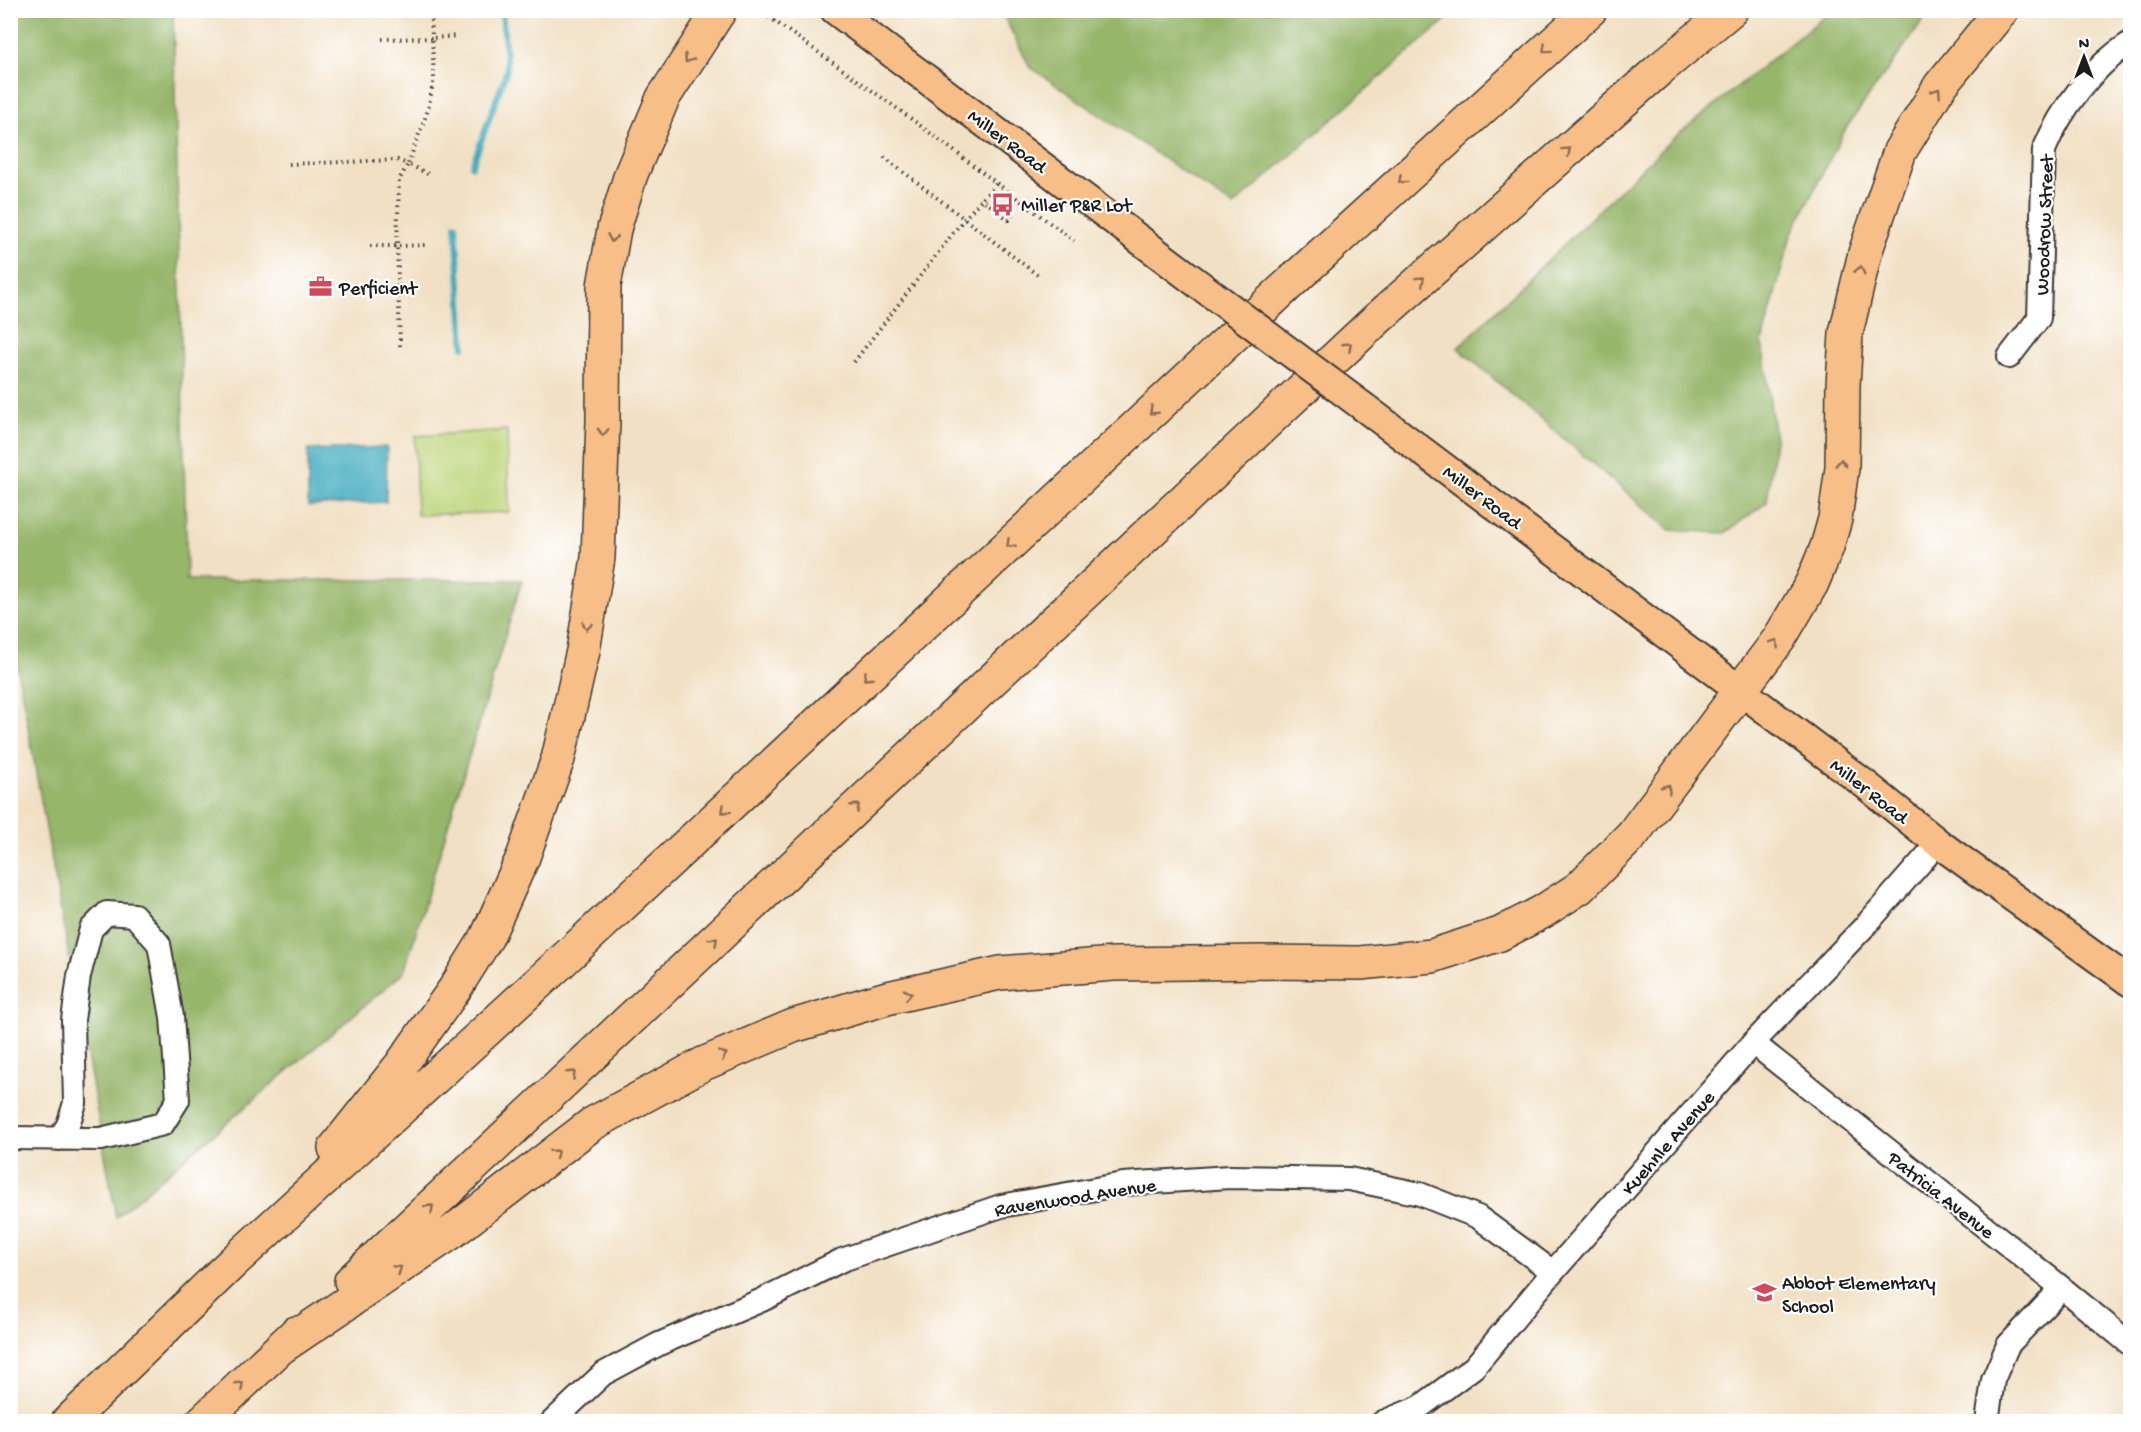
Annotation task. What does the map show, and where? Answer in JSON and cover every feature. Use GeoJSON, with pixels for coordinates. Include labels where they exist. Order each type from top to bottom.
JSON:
{"type":"FeatureCollection","features":[{"type":"Feature","properties":{"kind":"highway"},"geometry":{"type":"LineString","coordinates":[[271,1228],[401,1065],[454,990],[487,937],[523,857],[558,759],[583,651],[598,558],[603,422],[604,286],[614,230],[631,174],[663,98],[720,10]]}},
{"type":"Feature","properties":{"kind":"highway"},"geometry":{"type":"LineString","coordinates":[[68,1422],[271,1228],[567,956],[1310,264],[1590,10]]}},
{"type":"Feature","properties":{"kind":"highway"},"geometry":{"type":"LineString","coordinates":[[202,1422],[1352,342],[1660,68],[1731,10]]}},
{"type":"Feature","properties":{"kind":"highway"},"geometry":{"type":"LineString","coordinates":[[280,1348],[452,1232],[592,1124],[703,1064],[793,1026],[886,998],[1000,973],[1114,964],[1360,963],[1432,956],[1500,934],[1542,912],[1579,888],[1632,835],[1779,639],[1812,584],[1835,519],[1842,468],[1846,333],[1865,253],[1900,151],[1940,86],[2002,10]]}},
{"type":"Feature","properties":{"kind":"main road","name":"Miller Road"},"geometry":{"type":"LineString","coordinates":[[835,10],[1741,690],[1938,843],[2130,982]]}},
{"type":"Feature","properties":{"kind":"street","name":"Woodrow Street"},"geometry":{"type":"LineString","coordinates":[[2009,357],[2039,318],[2044,150],[2054,126],[2084,86],[2118,51],[2130,43]]}},
{"type":"Feature","properties":{"kind":"street","name":"Kuehnle Avenue"},"geometry":{"type":"LineString","coordinates":[[1383,1422],[1420,1407],[1474,1366],[1753,1043],[1865,926],[1938,843]]}},
{"type":"Feature","properties":{"kind":"street"},"geometry":{"type":"LineString","coordinates":[[10,1138],[59,1139],[100,1139],[163,1124],[177,1100],[172,1017],[159,944],[134,915],[107,913],[91,929],[79,976],[73,1020],[75,1103],[68,1125],[59,1139]]}},
{"type":"Feature","properties":{"kind":"street","name":"Patricia Avenue"},"geometry":{"type":"LineString","coordinates":[[1753,1043],[2130,1344]]}},
{"type":"Feature","properties":{"kind":"street","name":"Ravenwood Avenue"},"geometry":{"type":"LineString","coordinates":[[552,1422],[603,1374],[659,1344],[762,1300],[842,1260],[1001,1206],[1123,1184],[1230,1177],[1349,1179],[1420,1194],[1478,1217],[1553,1272]]}},
{"type":"Feature","properties":{"kind":"street"},"geometry":{"type":"LineString","coordinates":[[1988,1422],[1993,1380],[2008,1346],[2062,1288]]}},
{"type":"Feature","properties":{"kind":"path"},"geometry":{"type":"LineString","coordinates":[[400,346],[397,246],[399,180],[408,164],[428,110],[434,78],[431,10]]}},
{"type":"Feature","properties":{"kind":"path"},"geometry":{"type":"LineString","coordinates":[[759,10],[902,112],[1074,241]]}},
{"type":"Feature","properties":{"kind":"path"},"geometry":{"type":"LineString","coordinates":[[382,39],[458,36]]}},
{"type":"Feature","properties":{"kind":"path"},"geometry":{"type":"LineString","coordinates":[[884,157],[1040,277]]}},
{"type":"Feature","properties":{"kind":"path"},"geometry":{"type":"LineString","coordinates":[[289,164],[397,160],[428,174]]}},
{"type":"Feature","properties":{"kind":"path"},"geometry":{"type":"LineString","coordinates":[[854,362],[964,219],[996,184]]}},
{"type":"Feature","properties":{"kind":"path"},"geometry":{"type":"LineString","coordinates":[[982,199],[1010,220],[1014,213]]}},
{"type":"Feature","properties":{"kind":"path"},"geometry":{"type":"LineString","coordinates":[[370,246],[425,245]]}},
{"type":"Feature","properties":{"kind":"green space"},"geometry":{"type":"Polygon","coordinates":[[[10,11],[173,11],[187,580],[522,580],[404,972],[116,1217],[11,633],[10,11]]]}},
{"type":"Feature","properties":{"kind":"green space"},"geometry":{"type":"Polygon","coordinates":[[[1001,11],[1456,11],[1233,206],[1030,67],[1001,11]]]}},
{"type":"Feature","properties":{"kind":"green space"},"geometry":{"type":"Polygon","coordinates":[[[1831,11],[1930,11],[1846,128],[1791,235],[1762,342],[1775,439],[1767,502],[1725,533],[1670,530],[1458,348],[1670,141],[1831,11]]]}},
{"type":"Feature","properties":{"kind":"green space"},"geometry":{"type":"Polygon","coordinates":[[[507,430],[509,512],[417,515],[415,436],[507,430]]]}},
{"type":"Feature","properties":{"kind":"water"},"geometry":{"type":"Polygon","coordinates":[[[387,447],[386,502],[308,506],[308,450],[387,447]]]}},
{"type":"Feature","properties":{"kind":"waterway"},"geometry":{"type":"LineString","coordinates":[[472,166],[507,70],[502,10]]}},
{"type":"Feature","properties":{"kind":"waterway"},"geometry":{"type":"LineString","coordinates":[[456,225],[464,347]]}},
{"type":"Feature","properties":{"kind":"place","name":"Miller P&R Lot"},"geometry":{"type":"Point","coordinates":[1003,204]}},
{"type":"Feature","properties":{"kind":"place","name":"Perficient"},"geometry":{"type":"Point","coordinates":[321,287]}},
{"type":"Feature","properties":{"kind":"place","name":"Abbot Elementary School"},"geometry":{"type":"Point","coordinates":[1764,1293]}}]}
